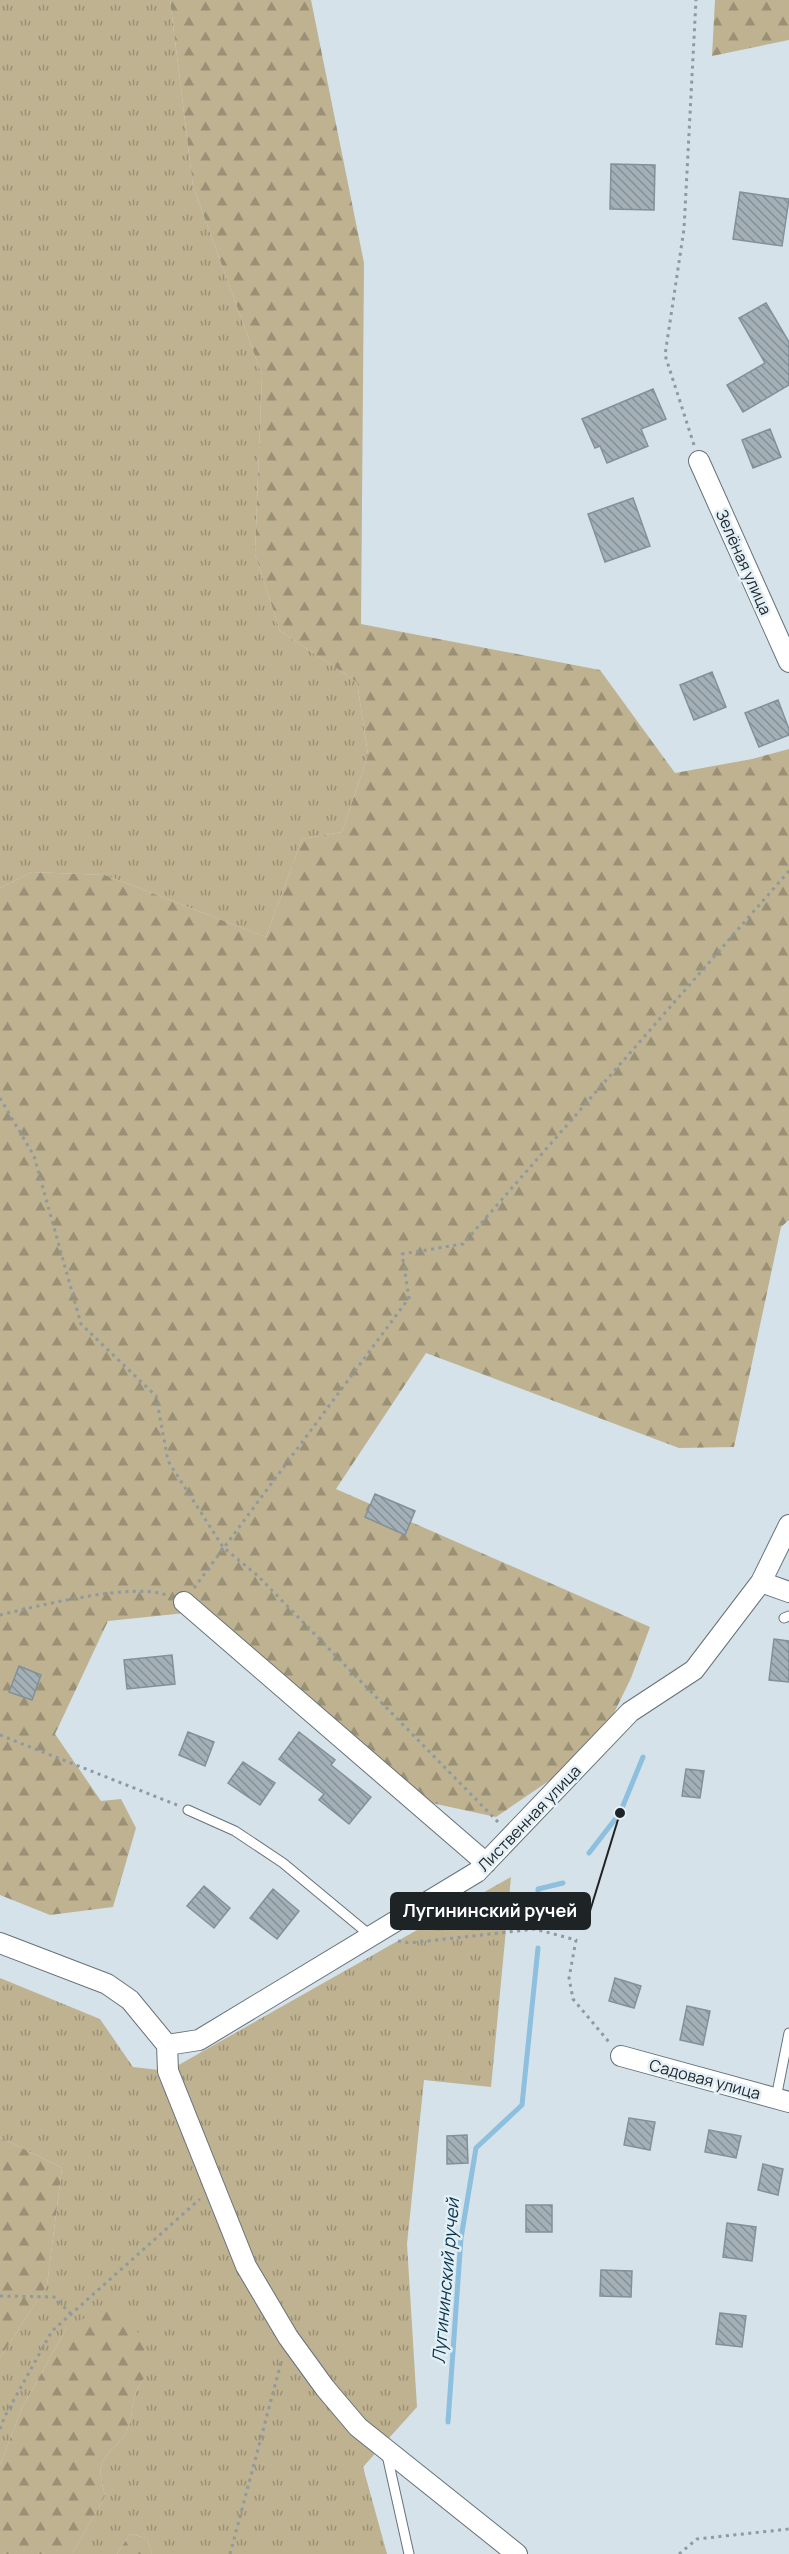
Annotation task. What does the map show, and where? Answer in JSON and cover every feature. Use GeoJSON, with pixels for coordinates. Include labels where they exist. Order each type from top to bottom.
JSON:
{"type":"FeatureCollection","features":[{"type":"Feature","properties":{"kind":"street","name":"Зелёная улица"},"geometry":{"type":"LineString","coordinates":[[699,461],[789,662]]}},
{"type":"Feature","properties":{"kind":"street","name":"Лиственная улица"},"geometry":{"type":"LineString","coordinates":[[167,2045],[200,2040],[477,1872],[630,1712],[694,1670],[761,1582],[789,1525]]}},
{"type":"Feature","properties":{"kind":"street"},"geometry":{"type":"LineString","coordinates":[[761,1582],[789,1592]]}},
{"type":"Feature","properties":{"kind":"street"},"geometry":{"type":"LineString","coordinates":[[184,1602],[486,1863]]}},
{"type":"Feature","properties":{"kind":"street"},"geometry":{"type":"LineString","coordinates":[[0,1942],[107,1984],[130,2000],[167,2045],[168,2071],[246,2266],[288,2337],[325,2388],[358,2427],[517,2554]]}},
{"type":"Feature","properties":{"kind":"street","name":"Садовая улица"},"geometry":{"type":"LineString","coordinates":[[621,2056],[782,2100]]}},
{"type":"Feature","properties":{"kind":"lane"},"geometry":{"type":"LineString","coordinates":[[188,1810],[235,1831],[283,1863],[373,1937]]}},
{"type":"Feature","properties":{"kind":"lane"},"geometry":{"type":"LineString","coordinates":[[782,2100],[789,2033]]}},
{"type":"Feature","properties":{"kind":"lane"},"geometry":{"type":"LineString","coordinates":[[386,2450],[409,2554]]}},
{"type":"Feature","properties":{"kind":"path"},"geometry":{"type":"LineString","coordinates":[[696,0],[684,229],[665,355],[699,461]]}},
{"type":"Feature","properties":{"kind":"path"},"geometry":{"type":"LineString","coordinates":[[0,1615],[124,1591],[159,1592],[184,1602],[409,1298],[402,1254],[463,1244],[789,871]]}},
{"type":"Feature","properties":{"kind":"path"},"geometry":{"type":"LineString","coordinates":[[0,1098],[34,1156],[81,1324],[156,1396],[168,1461],[223,1547],[258,1576],[512,1836]]}},
{"type":"Feature","properties":{"kind":"path"},"geometry":{"type":"LineString","coordinates":[[0,1735],[188,1810]]}},
{"type":"Feature","properties":{"kind":"path"},"geometry":{"type":"LineString","coordinates":[[373,1937],[410,1942],[536,1929],[576,1940],[569,1978],[573,1999],[621,2056]]}},
{"type":"Feature","properties":{"kind":"path"},"geometry":{"type":"LineString","coordinates":[[0,2430],[5,2416],[52,2331],[196,2201],[216,2189]]}},
{"type":"Feature","properties":{"kind":"path"},"geometry":{"type":"LineString","coordinates":[[0,2296],[54,2297],[71,2314]]}},
{"type":"Feature","properties":{"kind":"path"},"geometry":{"type":"LineString","coordinates":[[230,2554],[288,2337]]}},
{"type":"Feature","properties":{"kind":"path"},"geometry":{"type":"LineString","coordinates":[[679,2554],[697,2539],[789,2529]]}},
{"type":"Feature","properties":{"kind":"green space"},"geometry":{"type":"Polygon","coordinates":[[[0,0],[170,0],[193,186],[262,375],[255,554],[280,631],[357,682],[368,755],[342,832],[302,839],[266,937],[105,875],[32,872],[0,888],[0,0]]]}},
{"type":"Feature","properties":{"kind":"green space"},"geometry":{"type":"Polygon","coordinates":[[[170,0],[311,0],[364,263],[361,624],[600,670],[675,773],[752,759],[789,749],[789,1220],[781,1227],[734,1447],[679,1448],[426,1353],[336,1489],[650,1627],[631,1678],[597,1748],[496,1817],[427,1802],[205,1611],[108,1621],[55,1734],[101,1801],[121,1799],[136,1828],[113,1907],[50,1915],[0,1895],[0,888],[32,872],[105,875],[266,937],[302,839],[342,832],[368,755],[357,682],[280,631],[255,554],[262,375],[193,186],[170,0]]]}},
{"type":"Feature","properties":{"kind":"green space"},"geometry":{"type":"Polygon","coordinates":[[[715,0],[789,0],[789,40],[712,56],[715,0]]]}},
{"type":"Feature","properties":{"kind":"green space"},"geometry":{"type":"Polygon","coordinates":[[[511,1877],[491,2087],[424,2080],[407,2244],[417,2407],[363,2467],[387,2554],[152,2554],[147,2538],[130,2534],[117,2554],[72,2554],[105,2496],[101,2475],[102,2463],[126,2433],[136,2392],[146,2376],[67,2327],[22,2408],[0,2465],[0,2358],[47,2285],[62,2168],[0,2137],[0,1978],[100,2019],[133,2067],[168,2071],[511,1877]]]}},
{"type":"Feature","properties":{"kind":"green space"},"geometry":{"type":"Polygon","coordinates":[[[0,2137],[62,2168],[47,2285],[0,2358],[0,2137]]]}},
{"type":"Feature","properties":{"kind":"green space"},"geometry":{"type":"Polygon","coordinates":[[[114,2303],[126,2315],[144,2342],[146,2376],[136,2392],[126,2433],[102,2463],[101,2475],[105,2496],[72,2554],[0,2554],[0,2465],[22,2408],[67,2327],[114,2303]]]}},
{"type":"Feature","properties":{"kind":"green space"},"geometry":{"type":"Polygon","coordinates":[[[130,2534],[147,2538],[152,2554],[117,2554],[130,2534]]]}},
{"type":"Feature","properties":{"kind":"building"},"geometry":{"type":"Polygon","coordinates":[[[611,164],[655,165],[654,210],[610,209],[611,164]]]}},
{"type":"Feature","properties":{"kind":"building"},"geometry":{"type":"Polygon","coordinates":[[[740,192],[789,199],[782,246],[733,239],[740,192]]]}},
{"type":"Feature","properties":{"kind":"building"},"geometry":{"type":"Polygon","coordinates":[[[766,303],[789,342],[789,385],[743,412],[727,385],[765,363],[739,318],[766,303]]]}},
{"type":"Feature","properties":{"kind":"building"},"geometry":{"type":"Polygon","coordinates":[[[653,389],[666,419],[641,429],[648,446],[607,463],[600,446],[595,448],[582,419],[653,389]]]}},
{"type":"Feature","properties":{"kind":"building"},"geometry":{"type":"Polygon","coordinates":[[[770,429],[781,457],[753,468],[742,440],[770,429]]]}},
{"type":"Feature","properties":{"kind":"building"},"geometry":{"type":"Polygon","coordinates":[[[633,498],[650,546],[605,562],[588,514],[633,498]]]}},
{"type":"Feature","properties":{"kind":"building"},"geometry":{"type":"Polygon","coordinates":[[[712,672],[726,707],[694,720],[680,685],[712,672]]]}},
{"type":"Feature","properties":{"kind":"building"},"geometry":{"type":"Polygon","coordinates":[[[778,700],[789,735],[759,747],[745,713],[778,700]]]}},
{"type":"Feature","properties":{"kind":"building"},"geometry":{"type":"Polygon","coordinates":[[[375,1494],[415,1511],[405,1535],[365,1517],[375,1494]]]}},
{"type":"Feature","properties":{"kind":"building"},"geometry":{"type":"Polygon","coordinates":[[[774,1639],[789,1641],[789,1682],[769,1680],[774,1639]]]}},
{"type":"Feature","properties":{"kind":"building"},"geometry":{"type":"Polygon","coordinates":[[[172,1655],[175,1684],[127,1689],[124,1660],[172,1655]]]}},
{"type":"Feature","properties":{"kind":"building"},"geometry":{"type":"Polygon","coordinates":[[[19,1666],[41,1675],[32,1700],[9,1692],[19,1666]]]}},
{"type":"Feature","properties":{"kind":"building"},"geometry":{"type":"Polygon","coordinates":[[[188,1732],[214,1742],[205,1766],[179,1755],[188,1732]]]}},
{"type":"Feature","properties":{"kind":"building"},"geometry":{"type":"Polygon","coordinates":[[[299,1732],[335,1760],[331,1765],[371,1797],[349,1824],[319,1800],[324,1794],[279,1759],[299,1732]]]}},
{"type":"Feature","properties":{"kind":"building"},"geometry":{"type":"Polygon","coordinates":[[[243,1762],[275,1783],[260,1805],[228,1783],[243,1762]]]}},
{"type":"Feature","properties":{"kind":"building"},"geometry":{"type":"Polygon","coordinates":[[[686,1769],[704,1771],[700,1798],[682,1796],[686,1769]]]}},
{"type":"Feature","properties":{"kind":"building"},"geometry":{"type":"Polygon","coordinates":[[[204,1886],[230,1908],[214,1928],[187,1906],[204,1886]]]}},
{"type":"Feature","properties":{"kind":"building"},"geometry":{"type":"Polygon","coordinates":[[[273,1889],[299,1911],[277,1939],[250,1918],[273,1889]]]}},
{"type":"Feature","properties":{"kind":"building"},"geometry":{"type":"Polygon","coordinates":[[[615,1978],[641,1986],[634,2008],[609,2001],[615,1978]]]}},
{"type":"Feature","properties":{"kind":"building"},"geometry":{"type":"Polygon","coordinates":[[[687,2006],[710,2011],[703,2045],[680,2040],[687,2006]]]}},
{"type":"Feature","properties":{"kind":"building"},"geometry":{"type":"Polygon","coordinates":[[[629,2118],[655,2122],[650,2150],[624,2145],[629,2118]]]}},
{"type":"Feature","properties":{"kind":"building"},"geometry":{"type":"Polygon","coordinates":[[[709,2130],[741,2136],[736,2158],[705,2152],[709,2130]]]}},
{"type":"Feature","properties":{"kind":"building"},"geometry":{"type":"Polygon","coordinates":[[[467,2135],[468,2163],[447,2164],[447,2136],[467,2135]]]}},
{"type":"Feature","properties":{"kind":"building"},"geometry":{"type":"Polygon","coordinates":[[[763,2164],[783,2169],[778,2195],[758,2190],[763,2164]]]}},
{"type":"Feature","properties":{"kind":"building"},"geometry":{"type":"Polygon","coordinates":[[[526,2205],[552,2205],[552,2232],[526,2232],[526,2205]]]}},
{"type":"Feature","properties":{"kind":"building"},"geometry":{"type":"Polygon","coordinates":[[[727,2223],[756,2227],[752,2261],[723,2257],[727,2223]]]}},
{"type":"Feature","properties":{"kind":"building"},"geometry":{"type":"Polygon","coordinates":[[[601,2270],[632,2271],[631,2297],[600,2296],[601,2270]]]}},
{"type":"Feature","properties":{"kind":"building"},"geometry":{"type":"Polygon","coordinates":[[[720,2313],[746,2316],[742,2347],[716,2344],[720,2313]]]}},
{"type":"Feature","properties":{"kind":"waterway","name":"Лугининский ручей"},"geometry":{"type":"LineString","coordinates":[[589,1853],[620,1813],[643,1757]]}},
{"type":"Feature","properties":{"kind":"waterway","name":"Лугининский ручей"},"geometry":{"type":"LineString","coordinates":[[538,1916],[538,1889],[563,1883]]}},
{"type":"Feature","properties":{"kind":"waterway","name":"Лугининский ручей"},"geometry":{"type":"LineString","coordinates":[[448,2422],[461,2238],[476,2148],[522,2105],[538,1948]]}},
{"type":"Feature","properties":{"kind":"place","name":"Лугининский ручей"},"geometry":{"type":"Point","coordinates":[620,1813]}}]}
